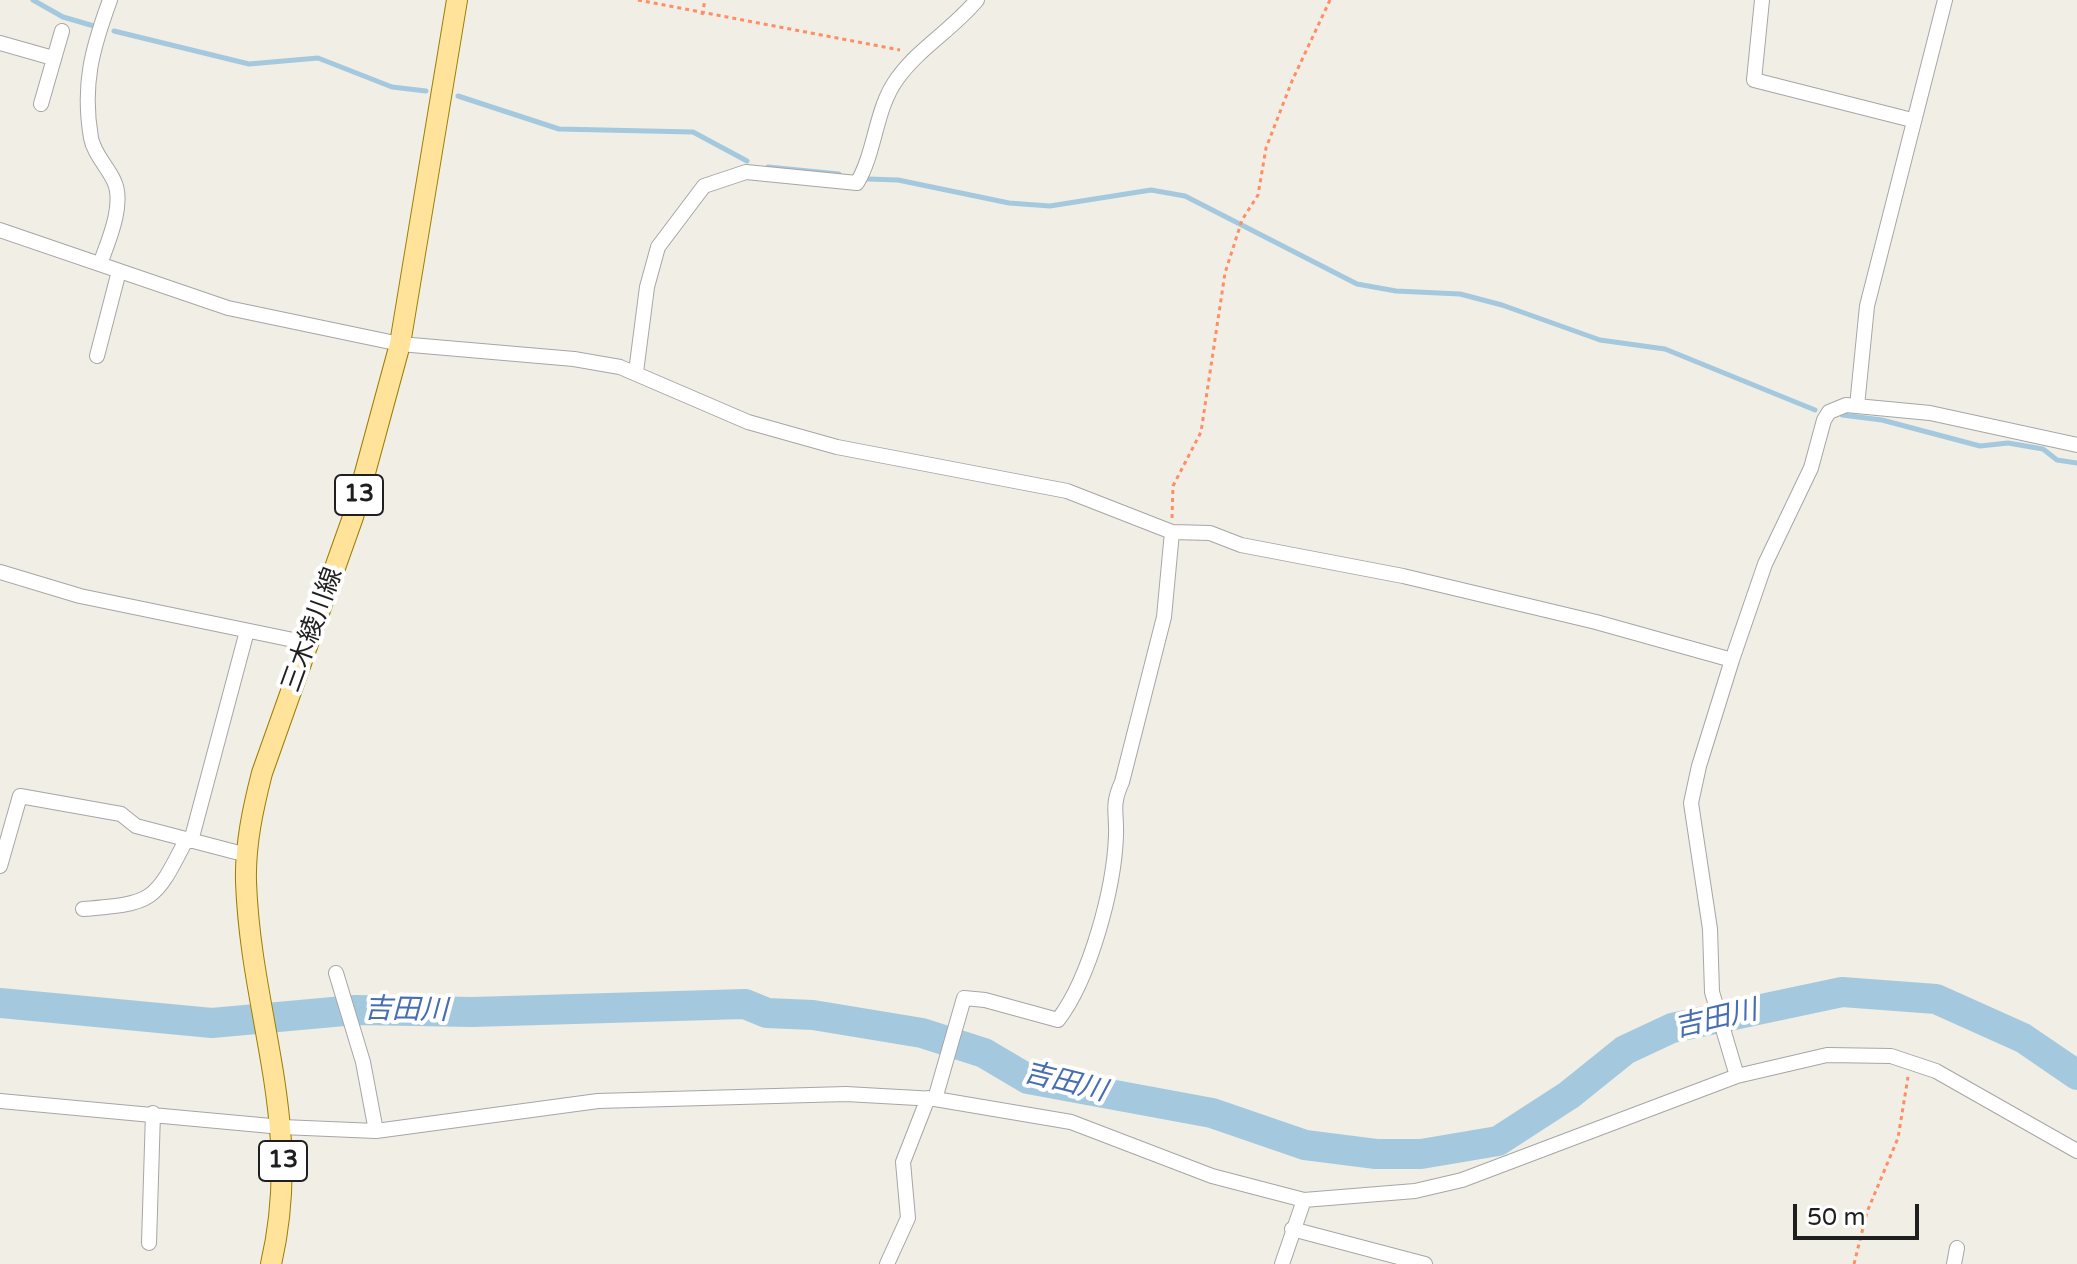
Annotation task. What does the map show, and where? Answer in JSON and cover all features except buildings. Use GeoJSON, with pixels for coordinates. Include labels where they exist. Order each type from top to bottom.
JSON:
{"type":"FeatureCollection","features":[{"type":"Feature","properties":{"kind":"main road","name":"三木綾川線"},"geometry":{"type":"LineString","coordinates":[[271,1264],[282,1196],[282,1127],[273,1057],[251,942],[247,855],[262,773],[353,517],[400,344],[457,0]]}},
{"type":"Feature","properties":{"kind":"street"},"geometry":{"type":"LineString","coordinates":[[100,264],[114,222],[116,184],[91,142],[87,91],[88,66],[110,0]]}},
{"type":"Feature","properties":{"kind":"street"},"geometry":{"type":"LineString","coordinates":[[636,372],[647,287],[658,247],[704,186],[746,172],[857,183],[867,167],[895,81],[919,54],[955,27],[977,0]]}},
{"type":"Feature","properties":{"kind":"street"},"geometry":{"type":"LineString","coordinates":[[1762,0],[1754,80],[1912,120]]}},
{"type":"Feature","properties":{"kind":"street"},"geometry":{"type":"LineString","coordinates":[[1857,406],[1867,306],[1945,0]]}},
{"type":"Feature","properties":{"kind":"street"},"geometry":{"type":"LineString","coordinates":[[41,104],[62,31]]}},
{"type":"Feature","properties":{"kind":"street"},"geometry":{"type":"LineString","coordinates":[[0,43],[53,58]]}},
{"type":"Feature","properties":{"kind":"street"},"geometry":{"type":"LineString","coordinates":[[0,230],[228,308],[400,344],[574,359],[636,372],[748,422],[837,447],[1067,491],[1172,532],[1210,533],[1241,545],[1403,576],[1596,622],[1732,660]]}},
{"type":"Feature","properties":{"kind":"street"},"geometry":{"type":"LineString","coordinates":[[97,356],[119,271]]}},
{"type":"Feature","properties":{"kind":"street"},"geometry":{"type":"LineString","coordinates":[[1737,1076],[1712,992],[1710,929],[1691,803],[1732,660],[1765,564],[1811,468],[1824,420],[1836,408],[1857,406],[1930,413],[2077,445]]}},
{"type":"Feature","properties":{"kind":"street"},"geometry":{"type":"LineString","coordinates":[[887,1264],[908,1218],[903,1162],[944,1073],[962,1018],[964,998],[985,1000],[1058,1020],[1072,1001],[1102,914],[1116,835],[1113,802],[1122,782],[1164,617],[1172,532]]}},
{"type":"Feature","properties":{"kind":"street"},"geometry":{"type":"LineString","coordinates":[[0,572],[80,596],[308,643]]}},
{"type":"Feature","properties":{"kind":"street"},"geometry":{"type":"LineString","coordinates":[[83,909],[147,900],[164,885],[188,840],[247,631]]}},
{"type":"Feature","properties":{"kind":"street"},"geometry":{"type":"LineString","coordinates":[[0,866],[20,796],[121,814],[136,826],[247,855]]}},
{"type":"Feature","properties":{"kind":"street"},"geometry":{"type":"LineString","coordinates":[[339,980],[376,1131]]}},
{"type":"Feature","properties":{"kind":"street"},"geometry":{"type":"LineString","coordinates":[[0,1101],[282,1127],[376,1131],[598,1101],[846,1094],[932,1099],[1071,1122],[1212,1176],[1304,1200],[1415,1191],[1462,1180],[1737,1076],[1827,1055],[1866,1053],[1912,1061],[2077,1151]]}},
{"type":"Feature","properties":{"kind":"street"},"geometry":{"type":"LineString","coordinates":[[149,1243],[153,1113]]}},
{"type":"Feature","properties":{"kind":"street"},"geometry":{"type":"LineString","coordinates":[[1282,1264],[1304,1200]]}},
{"type":"Feature","properties":{"kind":"street"},"geometry":{"type":"LineString","coordinates":[[1292,1229],[1425,1264]]}},
{"type":"Feature","properties":{"kind":"street"},"geometry":{"type":"LineString","coordinates":[[1954,1264],[1957,1248]]}},
{"type":"Feature","properties":{"kind":"path"},"geometry":{"type":"LineString","coordinates":[[638,0],[702,15],[919,54]]}},
{"type":"Feature","properties":{"kind":"path"},"geometry":{"type":"LineString","coordinates":[[702,15],[705,0]]}},
{"type":"Feature","properties":{"kind":"path"},"geometry":{"type":"LineString","coordinates":[[1172,532],[1173,486],[1201,432],[1225,273],[1242,220],[1258,195],[1266,148],[1292,81],[1330,0]]}},
{"type":"Feature","properties":{"kind":"path"},"geometry":{"type":"LineString","coordinates":[[1854,1264],[1867,1212],[1898,1138],[1912,1061]]}},
{"type":"Feature","properties":{"kind":"waterway"},"geometry":{"type":"LineString","coordinates":[[33,0],[63,17],[94,26]]}},
{"type":"Feature","properties":{"kind":"waterway"},"geometry":{"type":"LineString","coordinates":[[114,31],[249,64],[318,58],[392,87],[426,91]]}},
{"type":"Feature","properties":{"kind":"waterway"},"geometry":{"type":"LineString","coordinates":[[458,96],[559,129],[693,132],[747,161]]}},
{"type":"Feature","properties":{"kind":"waterway"},"geometry":{"type":"LineString","coordinates":[[768,167],[839,174]]}},
{"type":"Feature","properties":{"kind":"waterway"},"geometry":{"type":"LineString","coordinates":[[868,179],[898,180],[1009,203],[1050,206],[1151,190],[1185,196],[1357,284],[1396,291],[1460,294],[1502,305],[1600,340],[1665,349],[1815,410]]}},
{"type":"Feature","properties":{"kind":"waterway"},"geometry":{"type":"LineString","coordinates":[[1842,415],[1882,420],[1980,446],[2008,443],[2043,449],[2057,460],[2077,463]]}},
{"type":"Feature","properties":{"kind":"waterway","name":"吉田川"},"geometry":{"type":"LineString","coordinates":[[0,1003],[212,1023],[355,1010],[472,1012],[745,1004],[767,1013],[813,1015],[922,1033],[984,1053],[1028,1079],[1212,1113],[1305,1145],[1376,1154],[1421,1154],[1498,1141],[1569,1095],[1625,1050],[1672,1028],[1842,992],[1936,999],[2023,1038],[2077,1075]]}}]}
